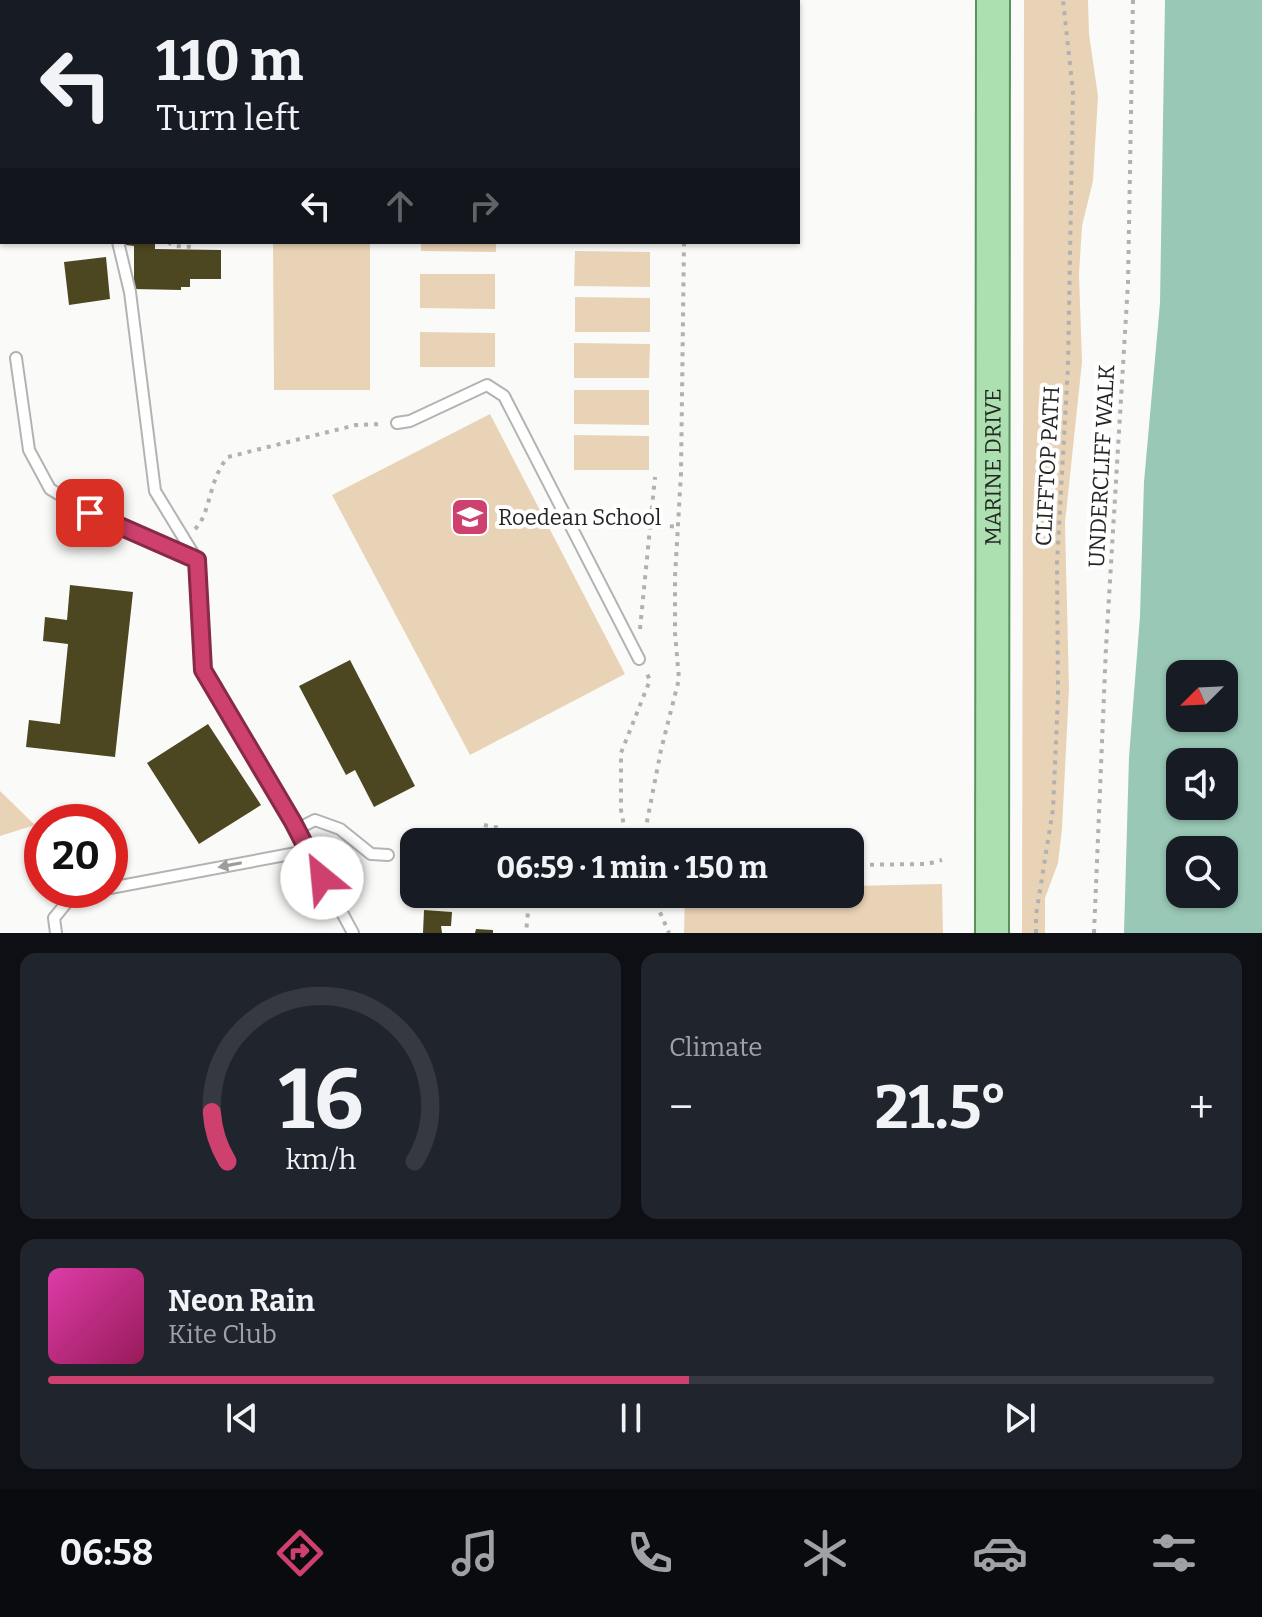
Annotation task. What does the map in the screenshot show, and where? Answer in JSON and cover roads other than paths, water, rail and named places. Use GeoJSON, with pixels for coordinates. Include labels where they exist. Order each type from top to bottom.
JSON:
{"type":"FeatureCollection","features":[{"type":"Feature","properties":{"kind":"main road","name":"MARINE DRIVE"},"geometry":{"type":"LineString","coordinates":[[992,933],[993,0]]}},
{"type":"Feature","properties":{"kind":"lane"},"geometry":{"type":"LineString","coordinates":[[118,244],[130,292],[155,491],[197,560],[203,670],[297,829],[353,933]]}},
{"type":"Feature","properties":{"kind":"lane"},"geometry":{"type":"LineString","coordinates":[[16,358],[29,450],[50,489],[90,513],[197,560]]}},
{"type":"Feature","properties":{"kind":"lane"},"geometry":{"type":"LineString","coordinates":[[397,423],[410,421],[487,385],[504,396],[639,659]]}},
{"type":"Feature","properties":{"kind":"lane"},"geometry":{"type":"LineString","coordinates":[[297,829],[315,820],[340,829],[371,854],[388,855]]}},
{"type":"Feature","properties":{"kind":"lane"},"geometry":{"type":"LineString","coordinates":[[128,885],[307,851]]}},
{"type":"Feature","properties":{"kind":"lane"},"geometry":{"type":"LineString","coordinates":[[56,933],[54,918],[62,908]]}},
{"type":"Feature","properties":{"kind":"place","name":"Roedean School"},"geometry":{"type":"Point","coordinates":[470,517]}}]}
